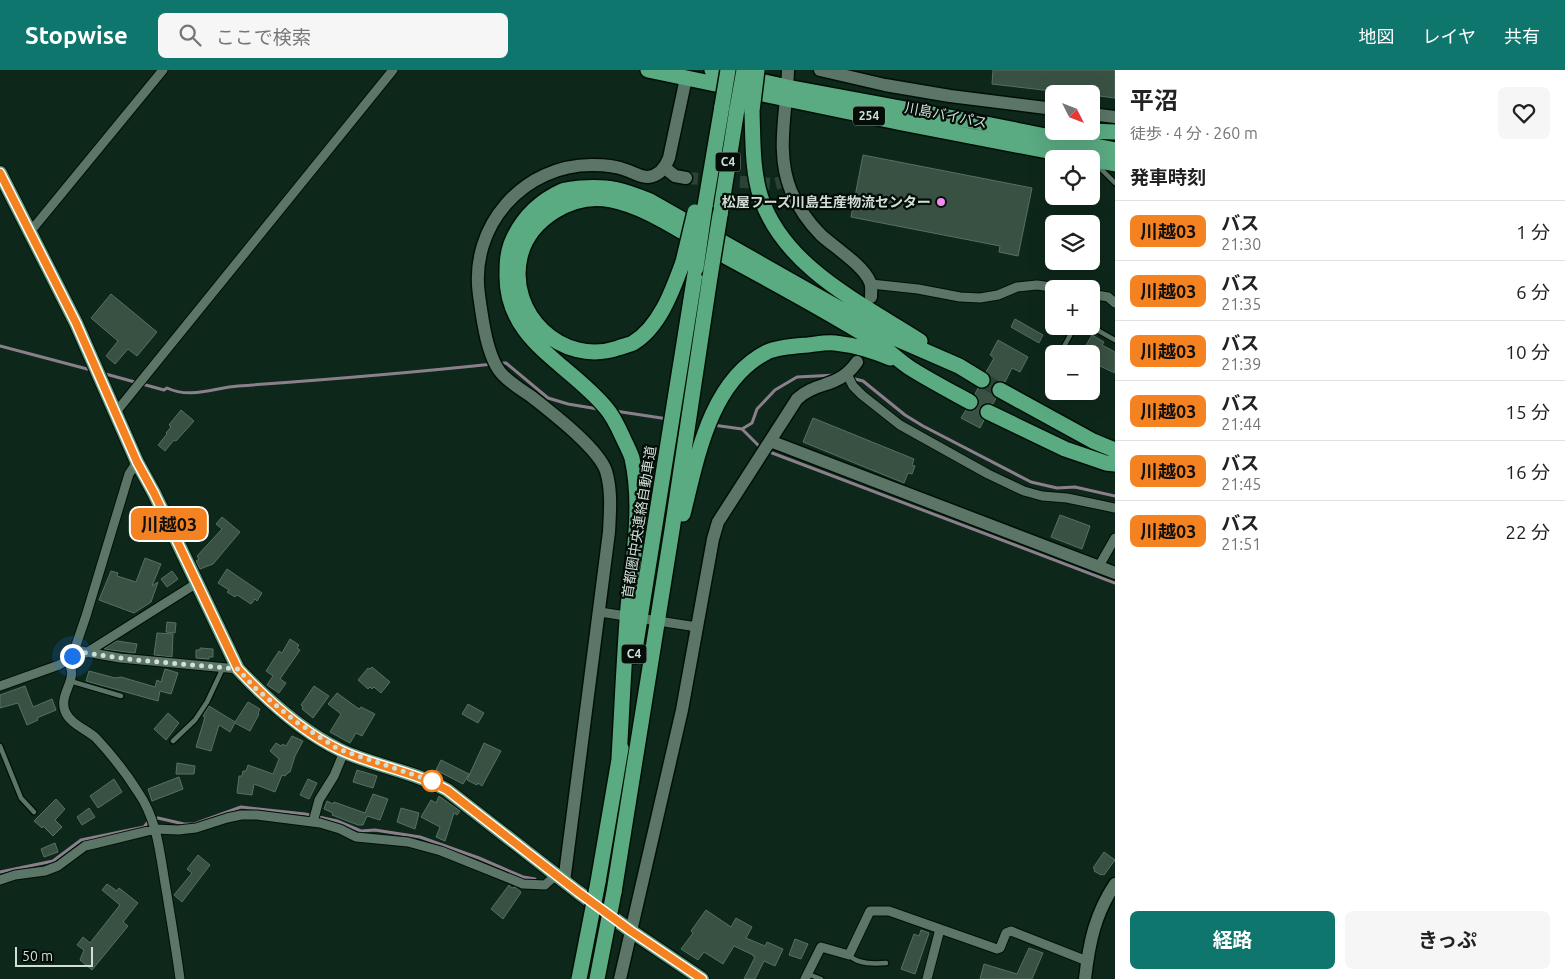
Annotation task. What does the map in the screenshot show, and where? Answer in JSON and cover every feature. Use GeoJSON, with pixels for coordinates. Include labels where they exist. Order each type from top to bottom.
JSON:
{"type":"FeatureCollection","features":[{"type":"Feature","properties":{"kind":"highway","name":"川島バイパス"},"geometry":{"type":"LineString","coordinates":[[648,70],[686,78],[976,122],[1115,150]]}},
{"type":"Feature","properties":{"kind":"highway","name":"川島バイパス"},"geometry":{"type":"LineString","coordinates":[[712,70],[786,93],[911,125],[1045,150]]}},
{"type":"Feature","properties":{"kind":"highway","name":"C4"},"geometry":{"type":"LineString","coordinates":[[689,265],[717,104],[718,70]]}},
{"type":"Feature","properties":{"kind":"highway","name":"C4"},"geometry":{"type":"LineString","coordinates":[[717,104],[728,70]]}},
{"type":"Feature","properties":{"kind":"highway","name":"C4"},"geometry":{"type":"LineString","coordinates":[[597,979],[614,892],[720,215],[745,110],[744,70]]}},
{"type":"Feature","properties":{"kind":"highway"},"geometry":{"type":"LineString","coordinates":[[757,70],[745,110],[761,198],[771,220],[785,241],[803,262],[822,279],[982,380]]}},
{"type":"Feature","properties":{"kind":"highway"},"geometry":{"type":"LineString","coordinates":[[976,122],[1045,127]]}},
{"type":"Feature","properties":{"kind":"highway"},"geometry":{"type":"LineString","coordinates":[[1100,131],[1115,132]]}},
{"type":"Feature","properties":{"kind":"highway","name":"川島バイパス"},"geometry":{"type":"LineString","coordinates":[[1100,161],[1115,164]]}},
{"type":"Feature","properties":{"kind":"highway"},"geometry":{"type":"LineString","coordinates":[[634,618],[637,497],[632,456],[609,412],[582,384],[527,334],[511,306],[507,286],[507,262],[510,248],[516,232],[525,218],[537,206],[552,196],[567,190],[599,187],[621,189],[650,201],[881,332],[959,366]]}},
{"type":"Feature","properties":{"kind":"highway"},"geometry":{"type":"LineString","coordinates":[[689,265],[647,332],[633,343],[607,352],[583,352],[567,347],[547,334],[533,320],[525,308],[518,287],[520,257],[528,238],[539,224],[553,211],[570,204],[590,199],[610,200],[642,210],[785,290],[876,342],[910,368]]}},
{"type":"Feature","properties":{"kind":"highway","name":"首都圏中央連絡自動車道"},"geometry":{"type":"LineString","coordinates":[[579,979],[619,758],[634,618],[672,419],[689,265]]}},
{"type":"Feature","properties":{"kind":"highway"},"geometry":{"type":"LineString","coordinates":[[672,530],[683,515],[699,451],[712,414],[727,387],[747,366],[768,352],[797,346],[835,343],[877,352],[910,368],[970,402]]}},
{"type":"Feature","properties":{"kind":"highway"},"geometry":{"type":"LineString","coordinates":[[1000,390],[1093,441],[1115,450]]}},
{"type":"Feature","properties":{"kind":"highway"},"geometry":{"type":"LineString","coordinates":[[988,412],[1065,449],[1106,464],[1115,464]]}},
{"type":"Feature","properties":{"kind":"main road"},"geometry":{"type":"LineString","coordinates":[[0,173],[76,323],[137,462],[238,669],[254,687],[295,721],[344,752],[431,781],[447,790],[631,931],[702,979]]}},
{"type":"Feature","properties":{"kind":"street"},"geometry":{"type":"LineString","coordinates":[[30,232],[163,70]]}},
{"type":"Feature","properties":{"kind":"street"},"geometry":{"type":"LineString","coordinates":[[116,412],[393,70]]}},
{"type":"Feature","properties":{"kind":"street"},"geometry":{"type":"LineString","coordinates":[[788,70],[783,128],[785,181],[804,216],[860,269],[871,284],[871,297]]}},
{"type":"Feature","properties":{"kind":"street"},"geometry":{"type":"LineString","coordinates":[[820,70],[885,85],[950,96],[1045,108]]}},
{"type":"Feature","properties":{"kind":"street"},"geometry":{"type":"LineString","coordinates":[[0,880],[15,875],[45,871],[58,866],[85,846],[156,829],[178,830],[196,828],[241,815],[314,819],[356,837],[408,842],[440,851],[522,884],[545,885],[560,878],[600,612],[610,508],[609,486],[606,471],[591,448],[502,374],[493,358],[484,323],[478,289],[479,264],[488,230],[505,203],[524,186],[549,173],[570,167],[592,165],[616,167],[647,177],[657,174],[665,168],[669,158],[686,78]]}},
{"type":"Feature","properties":{"kind":"street"},"geometry":{"type":"LineString","coordinates":[[1100,115],[1115,117]]}},
{"type":"Feature","properties":{"kind":"street"},"geometry":{"type":"LineString","coordinates":[[665,168],[675,176],[686,178]]}},
{"type":"Feature","properties":{"kind":"street"},"geometry":{"type":"LineString","coordinates":[[871,284],[918,289],[960,297],[980,298],[998,295],[1017,287],[1045,286]]}},
{"type":"Feature","properties":{"kind":"street"},"geometry":{"type":"LineString","coordinates":[[1100,296],[1108,297],[1115,303]]}},
{"type":"Feature","properties":{"kind":"street"},"geometry":{"type":"LineString","coordinates":[[620,979],[682,710],[713,539],[718,522],[797,399],[804,393],[843,377],[857,362]]}},
{"type":"Feature","properties":{"kind":"street"},"geometry":{"type":"LineString","coordinates":[[843,377],[862,395],[900,425],[988,474],[1024,491],[1042,496],[1067,498],[1115,508]]}},
{"type":"Feature","properties":{"kind":"street"},"geometry":{"type":"LineString","coordinates":[[769,442],[1115,573]]}},
{"type":"Feature","properties":{"kind":"street"},"geometry":{"type":"LineString","coordinates":[[0,686],[59,665],[72,656],[129,474],[137,462]]}},
{"type":"Feature","properties":{"kind":"street"},"geometry":{"type":"LineString","coordinates":[[1099,566],[1115,538]]}},
{"type":"Feature","properties":{"kind":"street"},"geometry":{"type":"LineString","coordinates":[[86,653],[197,583]]}},
{"type":"Feature","properties":{"kind":"street"},"geometry":{"type":"LineString","coordinates":[[600,612],[697,627]]}},
{"type":"Feature","properties":{"kind":"street"},"geometry":{"type":"LineString","coordinates":[[74,650],[168,664],[238,669]]}},
{"type":"Feature","properties":{"kind":"street"},"geometry":{"type":"LineString","coordinates":[[67,661],[73,672],[66,694],[64,709],[71,720],[95,737],[119,765],[139,793],[156,829],[180,979]]}},
{"type":"Feature","properties":{"kind":"street"},"geometry":{"type":"LineString","coordinates":[[314,819],[318,800],[334,776],[344,752]]}},
{"type":"Feature","properties":{"kind":"street"},"geometry":{"type":"LineString","coordinates":[[1085,979],[1091,937],[1098,914],[1115,884]]}},
{"type":"Feature","properties":{"kind":"street"},"geometry":{"type":"LineString","coordinates":[[807,976],[821,947],[849,955],[870,911],[888,911],[997,949],[1000,948],[1006,933],[1011,931],[1087,961]]}},
{"type":"Feature","properties":{"kind":"street"},"geometry":{"type":"LineString","coordinates":[[927,979],[940,929]]}},
{"type":"Feature","properties":{"kind":"lane"},"geometry":{"type":"LineString","coordinates":[[1100,168],[1115,183]]}},
{"type":"Feature","properties":{"kind":"lane"},"geometry":{"type":"LineString","coordinates":[[1100,332],[1115,340]]}},
{"type":"Feature","properties":{"kind":"lane"},"geometry":{"type":"LineString","coordinates":[[173,741],[195,720],[207,702],[223,668]]}},
{"type":"Feature","properties":{"kind":"lane"},"geometry":{"type":"LineString","coordinates":[[70,681],[121,696]]}},
{"type":"Feature","properties":{"kind":"lane"},"geometry":{"type":"LineString","coordinates":[[0,746],[21,798],[34,812]]}},
{"type":"Feature","properties":{"kind":"lane"},"geometry":{"type":"LineString","coordinates":[[849,955],[852,958],[865,962],[886,963]]}},
{"type":"Feature","properties":{"kind":"lane"},"geometry":{"type":"LineString","coordinates":[[807,976],[821,979]]}},
{"type":"Feature","properties":{"kind":"building"},"geometry":{"type":"Polygon","coordinates":[[[993,70],[1115,70],[1115,98],[1100,96],[1100,85],[1045,85],[1045,90],[992,84],[993,70]]]}},
{"type":"Feature","properties":{"kind":"building","name":"松屋フーズ川島生産物流センター"},"geometry":{"type":"Polygon","coordinates":[[[863,155],[1032,188],[1018,256],[999,252],[1000,246],[851,217],[863,155]]]}},
{"type":"Feature","properties":{"kind":"building"},"geometry":{"type":"Polygon","coordinates":[[[111,294],[157,332],[137,356],[128,349],[115,364],[106,356],[118,341],[91,318],[111,294]]]}},
{"type":"Feature","properties":{"kind":"building"},"geometry":{"type":"Polygon","coordinates":[[[1015,319],[1043,335],[1039,343],[1011,327],[1015,319]]]}},
{"type":"Feature","properties":{"kind":"building"},"geometry":{"type":"Polygon","coordinates":[[[1092,335],[1104,342],[1102,345],[1115,352],[1115,373],[1100,366],[1100,345],[1086,345],[1092,335]]]}},
{"type":"Feature","properties":{"kind":"building"},"geometry":{"type":"Polygon","coordinates":[[[998,340],[1028,357],[1020,372],[1012,368],[1005,382],[999,381],[992,385],[991,391],[996,398],[993,404],[987,403],[980,408],[979,413],[984,420],[980,428],[961,418],[966,410],[974,410],[978,406],[978,398],[975,394],[978,388],[986,388],[990,384],[990,376],[986,372],[994,358],[990,355],[998,340]]]}},
{"type":"Feature","properties":{"kind":"building"},"geometry":{"type":"Polygon","coordinates":[[[181,410],[194,421],[165,451],[158,445],[171,427],[169,425],[181,410]]]}},
{"type":"Feature","properties":{"kind":"building"},"geometry":{"type":"Polygon","coordinates":[[[813,418],[914,459],[912,465],[915,466],[912,474],[908,473],[904,483],[803,442],[813,418]]]}},
{"type":"Feature","properties":{"kind":"building"},"geometry":{"type":"Polygon","coordinates":[[[1060,515],[1090,526],[1082,549],[1051,537],[1060,515]]]}},
{"type":"Feature","properties":{"kind":"building"},"geometry":{"type":"Polygon","coordinates":[[[222,517],[240,532],[213,564],[200,569],[196,561],[199,559],[197,556],[222,529],[216,524],[222,517]]]}},
{"type":"Feature","properties":{"kind":"building"},"geometry":{"type":"Polygon","coordinates":[[[145,558],[161,564],[152,586],[158,582],[151,602],[134,613],[99,600],[111,571],[118,573],[117,576],[136,582],[145,558]]]}},
{"type":"Feature","properties":{"kind":"building"},"geometry":{"type":"Polygon","coordinates":[[[227,569],[262,593],[257,601],[255,599],[251,604],[237,595],[235,597],[227,592],[229,590],[218,583],[227,569]]]}},
{"type":"Feature","properties":{"kind":"building"},"geometry":{"type":"Polygon","coordinates":[[[172,571],[178,579],[167,587],[161,579],[172,571]]]}},
{"type":"Feature","properties":{"kind":"building"},"geometry":{"type":"Polygon","coordinates":[[[167,622],[176,623],[175,633],[166,632],[167,622]]]}},
{"type":"Feature","properties":{"kind":"building"},"geometry":{"type":"Polygon","coordinates":[[[157,633],[173,634],[172,657],[154,655],[157,633]]]}},
{"type":"Feature","properties":{"kind":"building"},"geometry":{"type":"Polygon","coordinates":[[[290,639],[299,645],[297,648],[300,650],[280,679],[286,683],[279,693],[267,685],[273,676],[266,671],[279,651],[282,653],[290,639]]]}},
{"type":"Feature","properties":{"kind":"building"},"geometry":{"type":"Polygon","coordinates":[[[117,641],[137,644],[135,653],[104,649],[117,641]]]}},
{"type":"Feature","properties":{"kind":"building"},"geometry":{"type":"Polygon","coordinates":[[[200,648],[213,649],[213,657],[209,657],[209,659],[196,658],[196,650],[200,650],[200,648]]]}},
{"type":"Feature","properties":{"kind":"building"},"geometry":{"type":"Polygon","coordinates":[[[372,667],[390,682],[381,693],[374,687],[368,689],[358,680],[368,668],[372,667]]]}},
{"type":"Feature","properties":{"kind":"building"},"geometry":{"type":"Polygon","coordinates":[[[165,669],[178,673],[171,694],[160,691],[158,701],[86,681],[89,671],[115,678],[121,677],[155,687],[157,680],[161,682],[165,669]]]}},
{"type":"Feature","properties":{"kind":"building"},"geometry":{"type":"Polygon","coordinates":[[[25,686],[33,707],[52,699],[56,710],[37,718],[38,720],[27,725],[18,703],[0,708],[0,695],[25,686]]]}},
{"type":"Feature","properties":{"kind":"building"},"geometry":{"type":"Polygon","coordinates":[[[314,686],[329,696],[313,718],[302,709],[301,705],[314,686]]]}},
{"type":"Feature","properties":{"kind":"building"},"geometry":{"type":"Polygon","coordinates":[[[337,693],[359,709],[361,707],[375,714],[362,736],[356,733],[350,743],[330,732],[341,714],[328,704],[337,693]]]}},
{"type":"Feature","properties":{"kind":"building"},"geometry":{"type":"Polygon","coordinates":[[[248,702],[260,709],[250,731],[235,723],[230,732],[219,725],[211,751],[196,747],[205,717],[203,716],[209,706],[235,722],[248,702]]]}},
{"type":"Feature","properties":{"kind":"building"},"geometry":{"type":"Polygon","coordinates":[[[468,704],[484,713],[478,723],[462,714],[468,704]]]}},
{"type":"Feature","properties":{"kind":"building"},"geometry":{"type":"Polygon","coordinates":[[[168,713],[179,723],[166,740],[154,729],[168,713]]]}},
{"type":"Feature","properties":{"kind":"building"},"geometry":{"type":"Polygon","coordinates":[[[292,736],[303,741],[295,756],[290,772],[285,776],[282,775],[275,792],[254,784],[252,795],[237,793],[239,776],[242,776],[243,771],[246,771],[248,765],[273,774],[279,759],[270,751],[276,743],[286,746],[292,736]]]}},
{"type":"Feature","properties":{"kind":"building"},"geometry":{"type":"Polygon","coordinates":[[[484,743],[501,751],[482,786],[467,780],[484,743]]]}},
{"type":"Feature","properties":{"kind":"building"},"geometry":{"type":"Polygon","coordinates":[[[441,760],[469,774],[463,784],[436,770],[441,760]]]}},
{"type":"Feature","properties":{"kind":"building"},"geometry":{"type":"Polygon","coordinates":[[[177,763],[195,766],[194,774],[176,774],[177,763]]]}},
{"type":"Feature","properties":{"kind":"building"},"geometry":{"type":"Polygon","coordinates":[[[357,770],[377,776],[373,788],[353,782],[357,770]]]}},
{"type":"Feature","properties":{"kind":"building"},"geometry":{"type":"Polygon","coordinates":[[[179,777],[183,789],[152,801],[148,789],[179,777]]]}},
{"type":"Feature","properties":{"kind":"building"},"geometry":{"type":"Polygon","coordinates":[[[114,779],[122,792],[98,808],[90,796],[114,779]]]}},
{"type":"Feature","properties":{"kind":"building"},"geometry":{"type":"Polygon","coordinates":[[[308,779],[317,783],[309,799],[300,795],[308,779]]]}},
{"type":"Feature","properties":{"kind":"building"},"geometry":{"type":"Polygon","coordinates":[[[373,794],[388,799],[380,820],[367,816],[363,825],[358,825],[332,815],[333,813],[324,809],[327,801],[365,813],[373,794]]]}},
{"type":"Feature","properties":{"kind":"building"},"geometry":{"type":"Polygon","coordinates":[[[439,796],[460,811],[457,815],[454,813],[445,841],[436,837],[440,827],[421,817],[431,800],[436,803],[439,796]]]}},
{"type":"Feature","properties":{"kind":"building"},"geometry":{"type":"Polygon","coordinates":[[[56,799],[65,809],[55,820],[62,827],[53,836],[43,826],[42,828],[34,821],[56,799]]]}},
{"type":"Feature","properties":{"kind":"building"},"geometry":{"type":"Polygon","coordinates":[[[89,808],[95,817],[82,825],[77,817],[89,808]]]}},
{"type":"Feature","properties":{"kind":"building"},"geometry":{"type":"Polygon","coordinates":[[[401,808],[419,813],[415,829],[397,822],[401,808]]]}},
{"type":"Feature","properties":{"kind":"building"},"geometry":{"type":"Polygon","coordinates":[[[55,843],[58,852],[44,857],[41,849],[55,843]]]}},
{"type":"Feature","properties":{"kind":"building"},"geometry":{"type":"Polygon","coordinates":[[[1104,852],[1115,860],[1104,875],[1101,875],[1094,871],[1095,869],[1093,868],[1104,852]]]}},
{"type":"Feature","properties":{"kind":"building"},"geometry":{"type":"Polygon","coordinates":[[[198,855],[210,865],[182,902],[174,895],[192,873],[187,869],[198,855]]]}},
{"type":"Feature","properties":{"kind":"building"},"geometry":{"type":"Polygon","coordinates":[[[107,884],[117,891],[119,888],[138,903],[123,922],[128,926],[92,970],[80,960],[84,950],[77,945],[83,937],[90,943],[120,905],[102,890],[107,884]]]}},
{"type":"Feature","properties":{"kind":"building"},"geometry":{"type":"Polygon","coordinates":[[[509,885],[521,892],[503,919],[491,909],[509,885]]]}},
{"type":"Feature","properties":{"kind":"building"},"geometry":{"type":"Polygon","coordinates":[[[706,910],[731,927],[736,918],[752,927],[746,938],[765,946],[767,942],[783,949],[775,966],[764,961],[755,979],[744,979],[755,957],[753,955],[734,946],[723,964],[704,952],[698,960],[681,949],[706,910]]]}},
{"type":"Feature","properties":{"kind":"building"},"geometry":{"type":"Polygon","coordinates":[[[921,930],[929,933],[915,974],[901,969],[914,934],[919,936],[921,930]]]}},
{"type":"Feature","properties":{"kind":"building"},"geometry":{"type":"Polygon","coordinates":[[[795,939],[808,944],[801,959],[789,955],[795,939]]]}},
{"type":"Feature","properties":{"kind":"building"},"geometry":{"type":"Polygon","coordinates":[[[1029,948],[1043,953],[1032,979],[980,979],[984,964],[1017,974],[1029,948]]]}},
{"type":"Feature","properties":{"kind":"waterway"},"geometry":{"type":"LineString","coordinates":[[0,346],[91,370]]}},
{"type":"Feature","properties":{"kind":"waterway"},"geometry":{"type":"LineString","coordinates":[[499,363],[506,363],[548,398],[568,404],[598,409]]}},
{"type":"Feature","properties":{"kind":"waterway"},"geometry":{"type":"LineString","coordinates":[[102,373],[164,390],[167,388],[184,393],[193,393],[238,386],[493,364]]}},
{"type":"Feature","properties":{"kind":"waterway"},"geometry":{"type":"LineString","coordinates":[[742,429],[752,423],[757,409],[775,390],[797,377],[836,375]]}},
{"type":"Feature","properties":{"kind":"waterway"},"geometry":{"type":"LineString","coordinates":[[851,378],[863,381],[905,415],[923,426],[1031,482],[1057,488],[1075,487],[1115,496]]}},
{"type":"Feature","properties":{"kind":"waterway"},"geometry":{"type":"LineString","coordinates":[[615,411],[668,419]]}},
{"type":"Feature","properties":{"kind":"waterway"},"geometry":{"type":"LineString","coordinates":[[713,425],[742,429],[761,448]]}},
{"type":"Feature","properties":{"kind":"waterway"},"geometry":{"type":"LineString","coordinates":[[767,451],[1115,583]]}},
{"type":"Feature","properties":{"kind":"waterway"},"geometry":{"type":"LineString","coordinates":[[0,872],[53,861],[81,840],[144,827],[148,822],[158,818],[184,824],[194,824],[241,807],[305,814],[337,821],[361,831],[375,830],[420,837],[479,858],[523,877],[535,879]]}},
{"type":"Feature","properties":{"kind":"tunnel"},"geometry":{"type":"LineString","coordinates":[[686,178],[774,184],[782,182]]}},
{"type":"Feature","properties":{"kind":"tunnel"},"geometry":{"type":"LineString","coordinates":[[982,380],[1000,390]]}},
{"type":"Feature","properties":{"kind":"bus line","name":"川越03"},"geometry":{"type":"LineString","coordinates":[[0,173],[76,323],[137,462],[154,493],[227,650],[238,669],[254,687],[295,721],[338,749],[431,781],[447,790],[578,892],[702,979]]}},
{"type":"Feature","properties":{"kind":"place","name":"松屋フーズ川島生産物流センター"},"geometry":{"type":"Point","coordinates":[941,202]}},
{"type":"Feature","properties":{"kind":"route"},"geometry":{"type":"LineString","coordinates":[[72,656],[74,650],[168,664],[238,669],[254,687],[295,721],[338,749],[432,781]]}}]}
